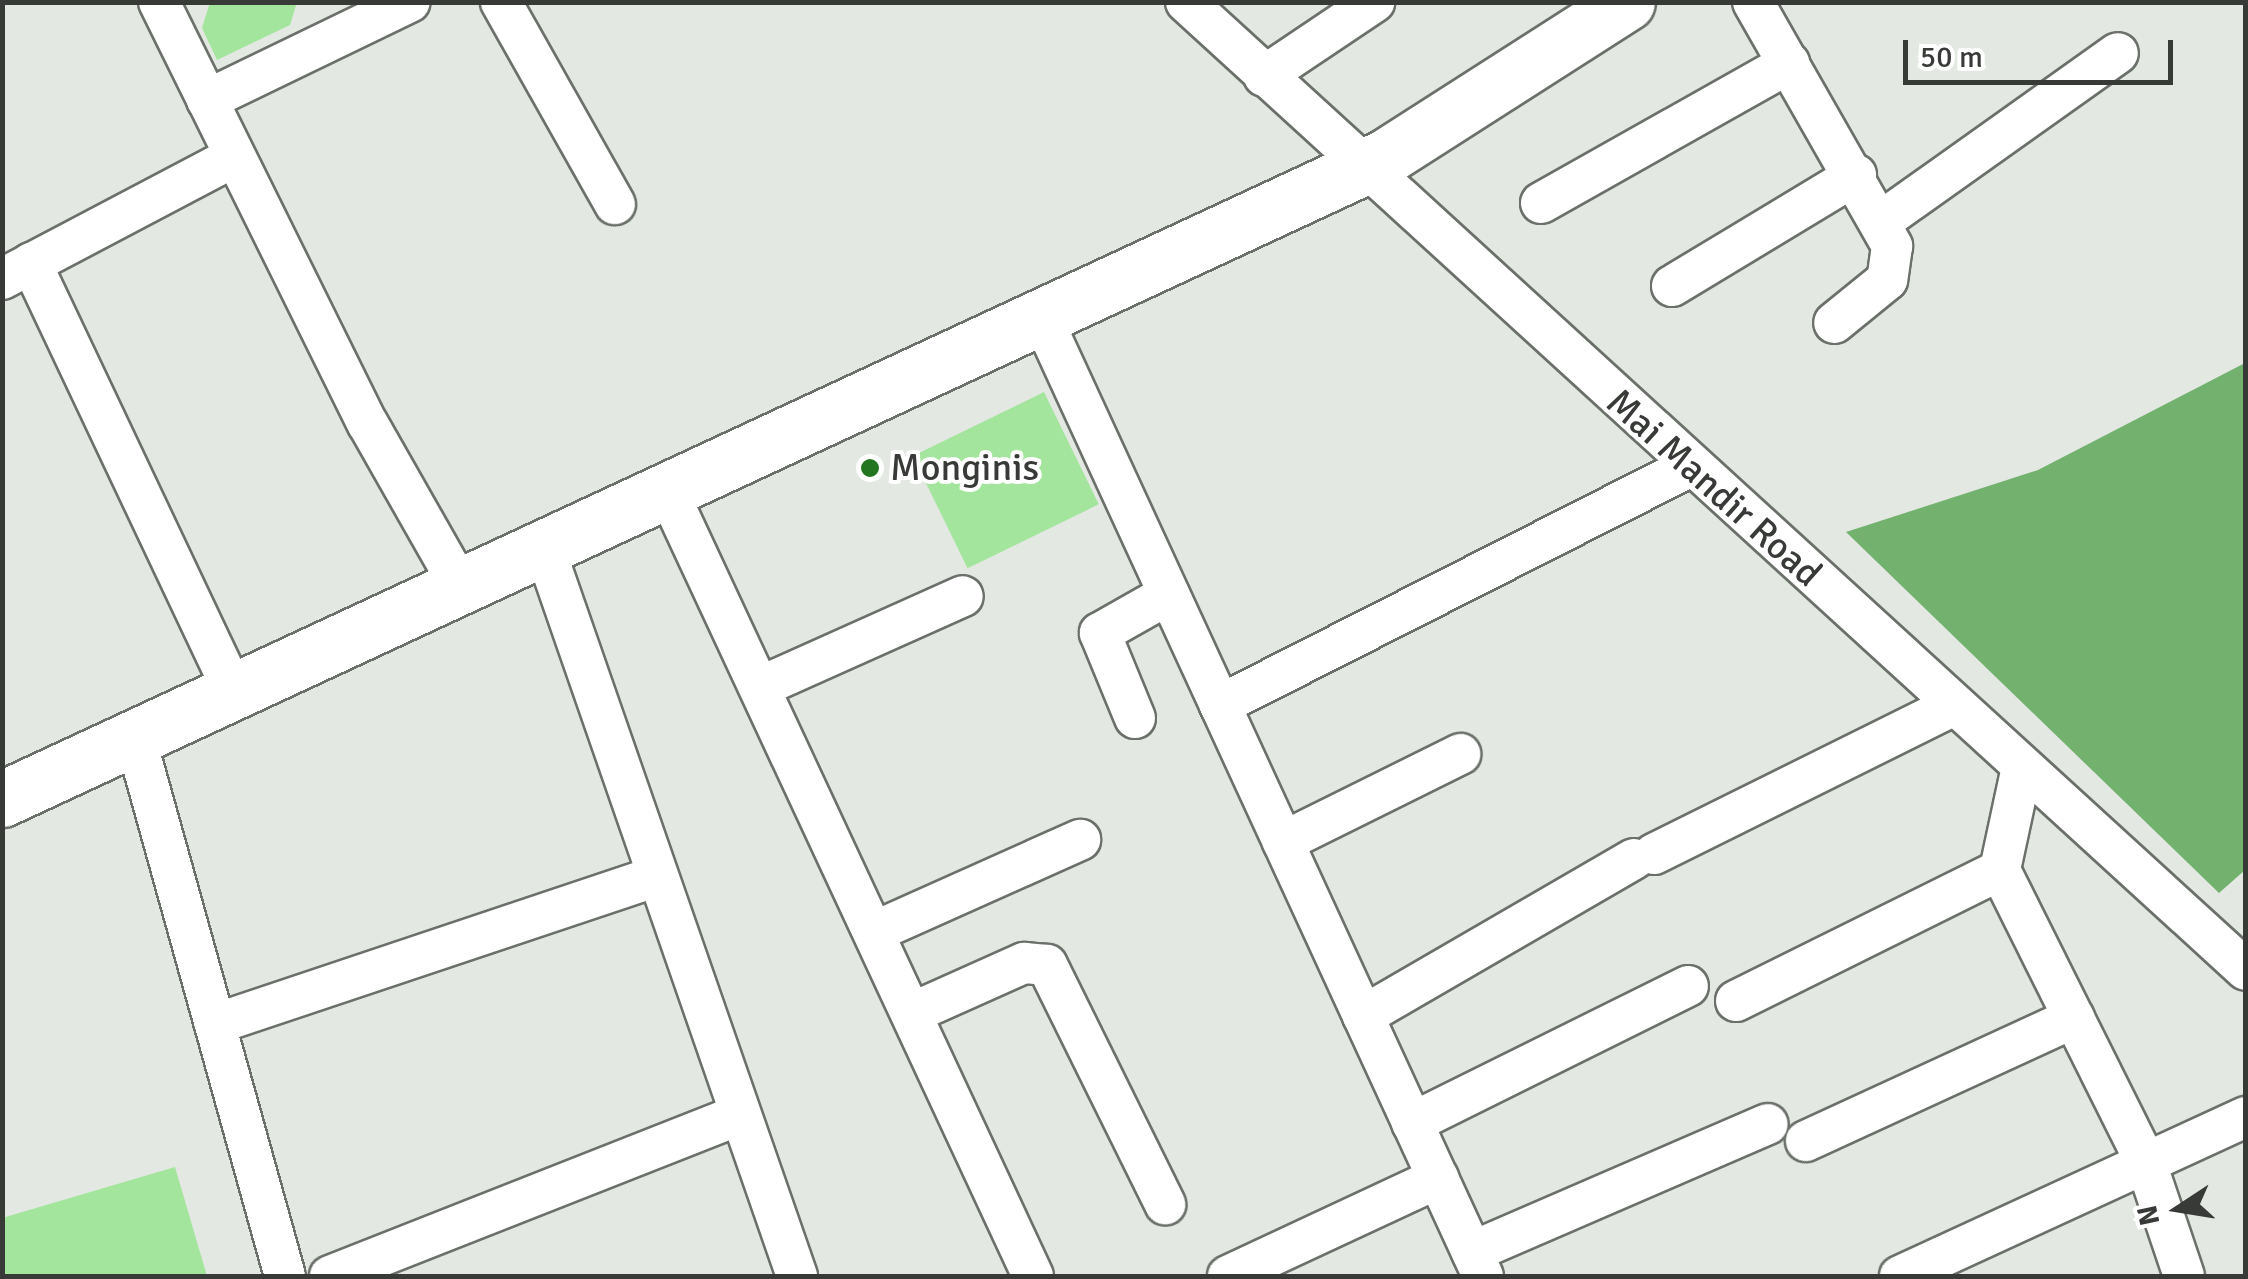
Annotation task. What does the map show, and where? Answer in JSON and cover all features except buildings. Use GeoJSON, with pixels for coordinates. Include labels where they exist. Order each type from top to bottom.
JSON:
{"type":"FeatureCollection","features":[{"type":"Feature","properties":{"kind":"main road"},"geometry":{"type":"LineString","coordinates":[[2,799],[1361,168],[1627,2]]}},
{"type":"Feature","properties":{"kind":"street"},"geometry":{"type":"LineString","coordinates":[[160,2],[235,156],[460,586]]}},
{"type":"Feature","properties":{"kind":"street"},"geometry":{"type":"LineString","coordinates":[[207,100],[410,2]]}},
{"type":"Feature","properties":{"kind":"street"},"geometry":{"type":"LineString","coordinates":[[501,2],[615,204]]}},
{"type":"Feature","properties":{"kind":"street","name":"Mai Mandir Road"},"geometry":{"type":"LineString","coordinates":[[1186,2],[1361,168],[2246,970]]}},
{"type":"Feature","properties":{"kind":"street"},"geometry":{"type":"LineString","coordinates":[[1264,76],[1374,2]]}},
{"type":"Feature","properties":{"kind":"street"},"geometry":{"type":"LineString","coordinates":[[1754,2],[1882,220],[1893,267],[1834,323]]}},
{"type":"Feature","properties":{"kind":"street"},"geometry":{"type":"LineString","coordinates":[[1882,220],[2118,53]]}},
{"type":"Feature","properties":{"kind":"street"},"geometry":{"type":"LineString","coordinates":[[1541,203],[1789,63]]}},
{"type":"Feature","properties":{"kind":"street"},"geometry":{"type":"LineString","coordinates":[[234,691],[17,271],[235,156]]}},
{"type":"Feature","properties":{"kind":"street"},"geometry":{"type":"LineString","coordinates":[[1672,286],[1856,175]]}},
{"type":"Feature","properties":{"kind":"street"},"geometry":{"type":"LineString","coordinates":[[1041,316],[1478,1264],[1768,1124]]}},
{"type":"Feature","properties":{"kind":"street"},"geometry":{"type":"LineString","coordinates":[[1220,705],[1691,466]]}},
{"type":"Feature","properties":{"kind":"street"},"geometry":{"type":"LineString","coordinates":[[667,490],[1033,1276]]}},
{"type":"Feature","properties":{"kind":"street"},"geometry":{"type":"LineString","coordinates":[[544,547],[734,1117],[797,1276]]}},
{"type":"Feature","properties":{"kind":"street"},"geometry":{"type":"LineString","coordinates":[[1135,718],[1100,633],[1169,594]]}},
{"type":"Feature","properties":{"kind":"street"},"geometry":{"type":"LineString","coordinates":[[760,687],[963,596]]}},
{"type":"Feature","properties":{"kind":"street"},"geometry":{"type":"LineString","coordinates":[[1364,1016],[1644,856],[1954,705]]}},
{"type":"Feature","properties":{"kind":"street"},"geometry":{"type":"LineString","coordinates":[[135,737],[285,1276]]}},
{"type":"Feature","properties":{"kind":"street"},"geometry":{"type":"LineString","coordinates":[[1284,842],[1460,754]]}},
{"type":"Feature","properties":{"kind":"street"},"geometry":{"type":"LineString","coordinates":[[2022,767],[2000,870],[2146,1163],[2184,1276]]}},
{"type":"Feature","properties":{"kind":"street"},"geometry":{"type":"LineString","coordinates":[[874,932],[1080,840]]}},
{"type":"Feature","properties":{"kind":"street"},"geometry":{"type":"LineString","coordinates":[[1736,1002],[2000,870]]}},
{"type":"Feature","properties":{"kind":"street"},"geometry":{"type":"LineString","coordinates":[[215,1024],[654,877]]}},
{"type":"Feature","properties":{"kind":"street"},"geometry":{"type":"LineString","coordinates":[[912,1013],[1024,963],[1047,965],[1165,1204]]}},
{"type":"Feature","properties":{"kind":"street"},"geometry":{"type":"LineString","coordinates":[[1412,1122],[1688,986]]}},
{"type":"Feature","properties":{"kind":"street"},"geometry":{"type":"LineString","coordinates":[[1806,1142],[2074,1018]]}},
{"type":"Feature","properties":{"kind":"street"},"geometry":{"type":"LineString","coordinates":[[330,1276],[734,1117]]}},
{"type":"Feature","properties":{"kind":"street"},"geometry":{"type":"LineString","coordinates":[[1900,1276],[2246,1117]]}},
{"type":"Feature","properties":{"kind":"street"},"geometry":{"type":"LineString","coordinates":[[1239,1274],[1438,1178]]}},
{"type":"Feature","properties":{"kind":"shaded area"},"geometry":{"type":"Polygon","coordinates":[[[2245,363],[2245,870],[2219,893],[1846,532],[2038,470],[2245,363]]]}},
{"type":"Feature","properties":{"kind":"place","name":"Monginis"},"geometry":{"type":"Point","coordinates":[870,468]}}]}
